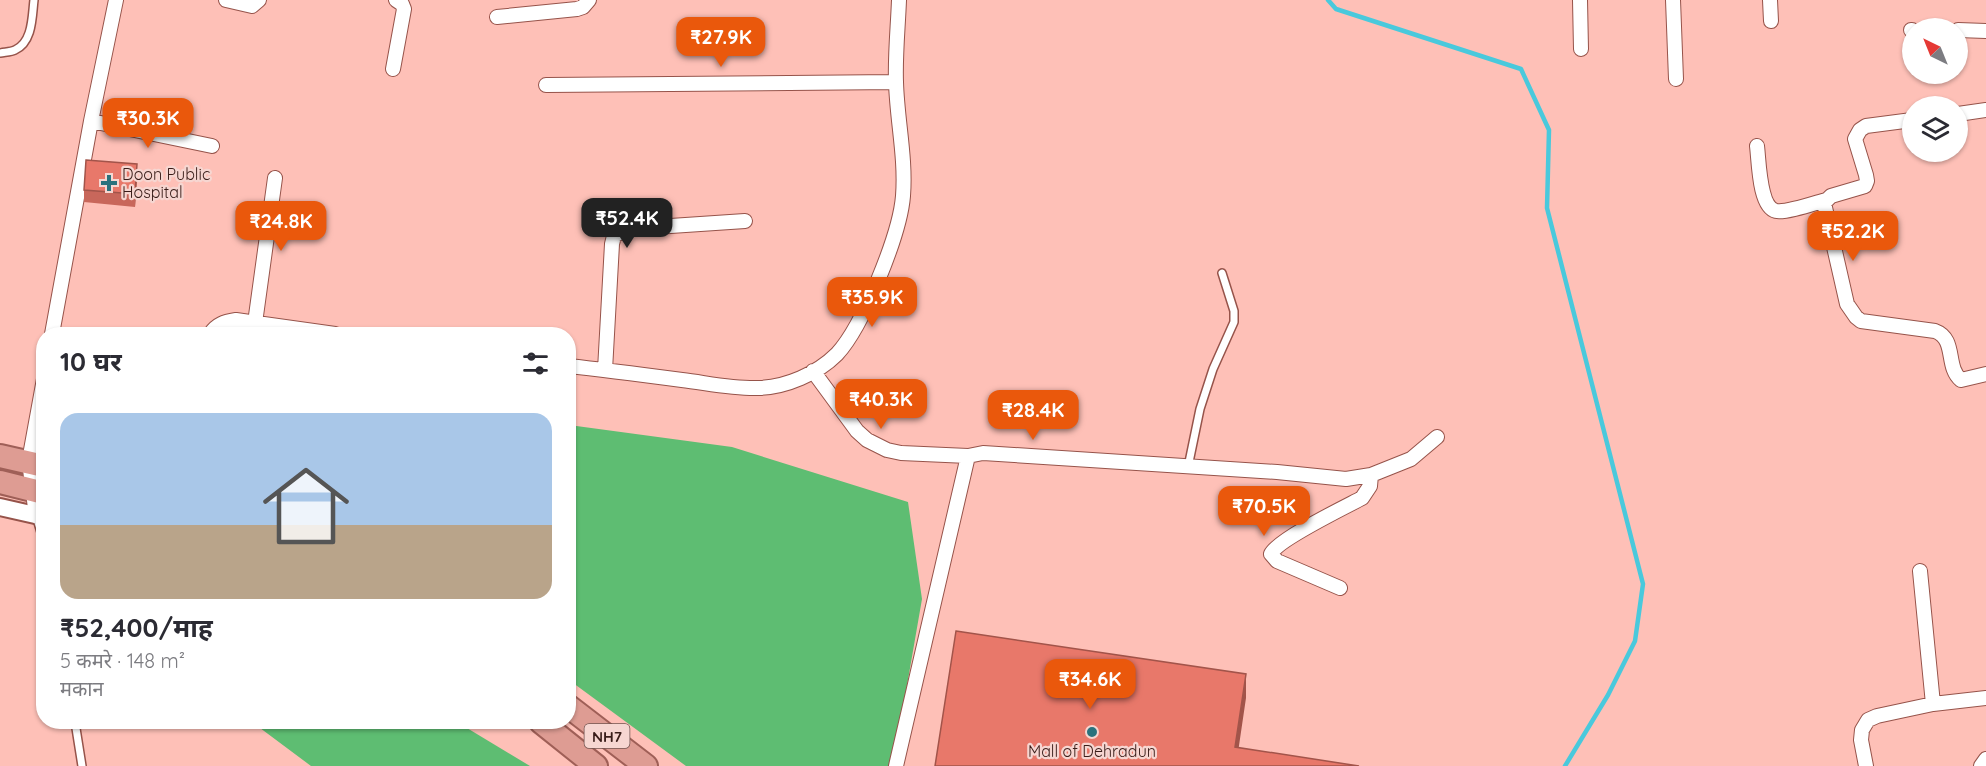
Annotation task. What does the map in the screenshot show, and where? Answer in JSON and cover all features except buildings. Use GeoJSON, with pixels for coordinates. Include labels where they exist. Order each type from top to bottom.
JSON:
{"type":"FeatureCollection","features":[{"type":"Feature","properties":{"kind":"highway"},"geometry":{"type":"LineString","coordinates":[[0,456],[36,464]]}},
{"type":"Feature","properties":{"kind":"highway"},"geometry":{"type":"LineString","coordinates":[[0,482],[36,491]]}},
{"type":"Feature","properties":{"kind":"highway","name":"NH7"},"geometry":{"type":"LineString","coordinates":[[576,712],[646,766]]}},
{"type":"Feature","properties":{"kind":"highway","name":"NH7"},"geometry":{"type":"LineString","coordinates":[[550,729],[596,766]]}},
{"type":"Feature","properties":{"kind":"street"},"geometry":{"type":"LineString","coordinates":[[53,327],[116,0]]}},
{"type":"Feature","properties":{"kind":"street"},"geometry":{"type":"LineString","coordinates":[[226,0],[252,6],[259,0]]}},
{"type":"Feature","properties":{"kind":"street"},"geometry":{"type":"LineString","coordinates":[[393,69],[404,17],[402,4],[396,0]]}},
{"type":"Feature","properties":{"kind":"street"},"geometry":{"type":"LineString","coordinates":[[497,17],[577,9],[584,7],[589,0]]}},
{"type":"Feature","properties":{"kind":"street"},"geometry":{"type":"LineString","coordinates":[[576,367],[723,386],[760,388],[795,381],[837,354],[857,324],[874,290],[899,222],[904,166],[896,82],[899,0]]}},
{"type":"Feature","properties":{"kind":"street"},"geometry":{"type":"LineString","coordinates":[[1580,0],[1581,49]]}},
{"type":"Feature","properties":{"kind":"street"},"geometry":{"type":"LineString","coordinates":[[1673,0],[1677,79]]}},
{"type":"Feature","properties":{"kind":"street"},"geometry":{"type":"LineString","coordinates":[[1770,0],[1771,21]]}},
{"type":"Feature","properties":{"kind":"street"},"geometry":{"type":"LineString","coordinates":[[1968,30],[1986,30]]}},
{"type":"Feature","properties":{"kind":"street"},"geometry":{"type":"LineString","coordinates":[[546,85],[896,82]]}},
{"type":"Feature","properties":{"kind":"street"},"geometry":{"type":"LineString","coordinates":[[1968,113],[1986,110]]}},
{"type":"Feature","properties":{"kind":"street"},"geometry":{"type":"LineString","coordinates":[[91,121],[213,146]]}},
{"type":"Feature","properties":{"kind":"street"},"geometry":{"type":"LineString","coordinates":[[1757,146],[1764,198],[1768,206],[1775,211],[1784,210],[1826,200],[1831,196],[1865,186],[1866,175],[1855,139],[1860,130],[1866,126],[1902,121]]}},
{"type":"Feature","properties":{"kind":"street"},"geometry":{"type":"LineString","coordinates":[[255,323],[276,178]]}},
{"type":"Feature","properties":{"kind":"street"},"geometry":{"type":"LineString","coordinates":[[1826,200],[1824,208],[1847,304],[1856,317],[1861,321],[1935,331],[1942,334],[1949,345],[1956,376],[1961,380],[1986,374]]}},
{"type":"Feature","properties":{"kind":"street"},"geometry":{"type":"LineString","coordinates":[[605,370],[614,236],[626,229],[745,221]]}},
{"type":"Feature","properties":{"kind":"street"},"geometry":{"type":"LineString","coordinates":[[216,327],[236,320],[284,327]]}},
{"type":"Feature","properties":{"kind":"street"},"geometry":{"type":"LineString","coordinates":[[813,371],[857,431],[867,440],[887,450],[902,453],[968,456],[983,453],[1277,472],[1346,479],[1371,475],[1411,459],[1437,437]]}},
{"type":"Feature","properties":{"kind":"street"},"geometry":{"type":"LineString","coordinates":[[896,766],[968,456]]}},
{"type":"Feature","properties":{"kind":"street"},"geometry":{"type":"LineString","coordinates":[[1340,588],[1277,561],[1271,554],[1285,541],[1362,498],[1370,486],[1371,475]]}},
{"type":"Feature","properties":{"kind":"street"},"geometry":{"type":"LineString","coordinates":[[0,507],[36,515]]}},
{"type":"Feature","properties":{"kind":"street"},"geometry":{"type":"LineString","coordinates":[[1920,571],[1933,704]]}},
{"type":"Feature","properties":{"kind":"street"},"geometry":{"type":"LineString","coordinates":[[1866,766],[1861,740],[1862,730],[1868,720],[1933,704],[1986,698]]}},
{"type":"Feature","properties":{"kind":"street"},"geometry":{"type":"LineString","coordinates":[[1981,766],[1986,759]]}},
{"type":"Feature","properties":{"kind":"lane"},"geometry":{"type":"LineString","coordinates":[[0,53],[15,50],[24,43],[30,30],[34,0]]}},
{"type":"Feature","properties":{"kind":"lane"},"geometry":{"type":"LineString","coordinates":[[1188,466],[1200,409],[1213,369],[1234,322],[1234,311],[1222,273]]}},
{"type":"Feature","properties":{"kind":"lane"},"geometry":{"type":"LineString","coordinates":[[76,729],[82,766]]}},
{"type":"Feature","properties":{"kind":"green space"},"geometry":{"type":"Polygon","coordinates":[[[576,426],[732,447],[908,502],[922,599],[893,766],[686,766],[576,685],[576,426]]]}},
{"type":"Feature","properties":{"kind":"green space"},"geometry":{"type":"Polygon","coordinates":[[[261,729],[469,729],[530,766],[311,766],[261,729]]]}},
{"type":"Feature","properties":{"kind":"waterway"},"geometry":{"type":"LineString","coordinates":[[1328,0],[1336,9],[1521,69],[1549,130],[1547,208],[1643,584],[1635,641],[1608,695],[1565,766]]}},
{"type":"Feature","properties":{"kind":"place","name":"Doon Public Hospital"},"geometry":{"type":"Point","coordinates":[109,183]}},
{"type":"Feature","properties":{"kind":"place","name":"Mall of Dehradun"},"geometry":{"type":"Point","coordinates":[1092,732]}}]}
